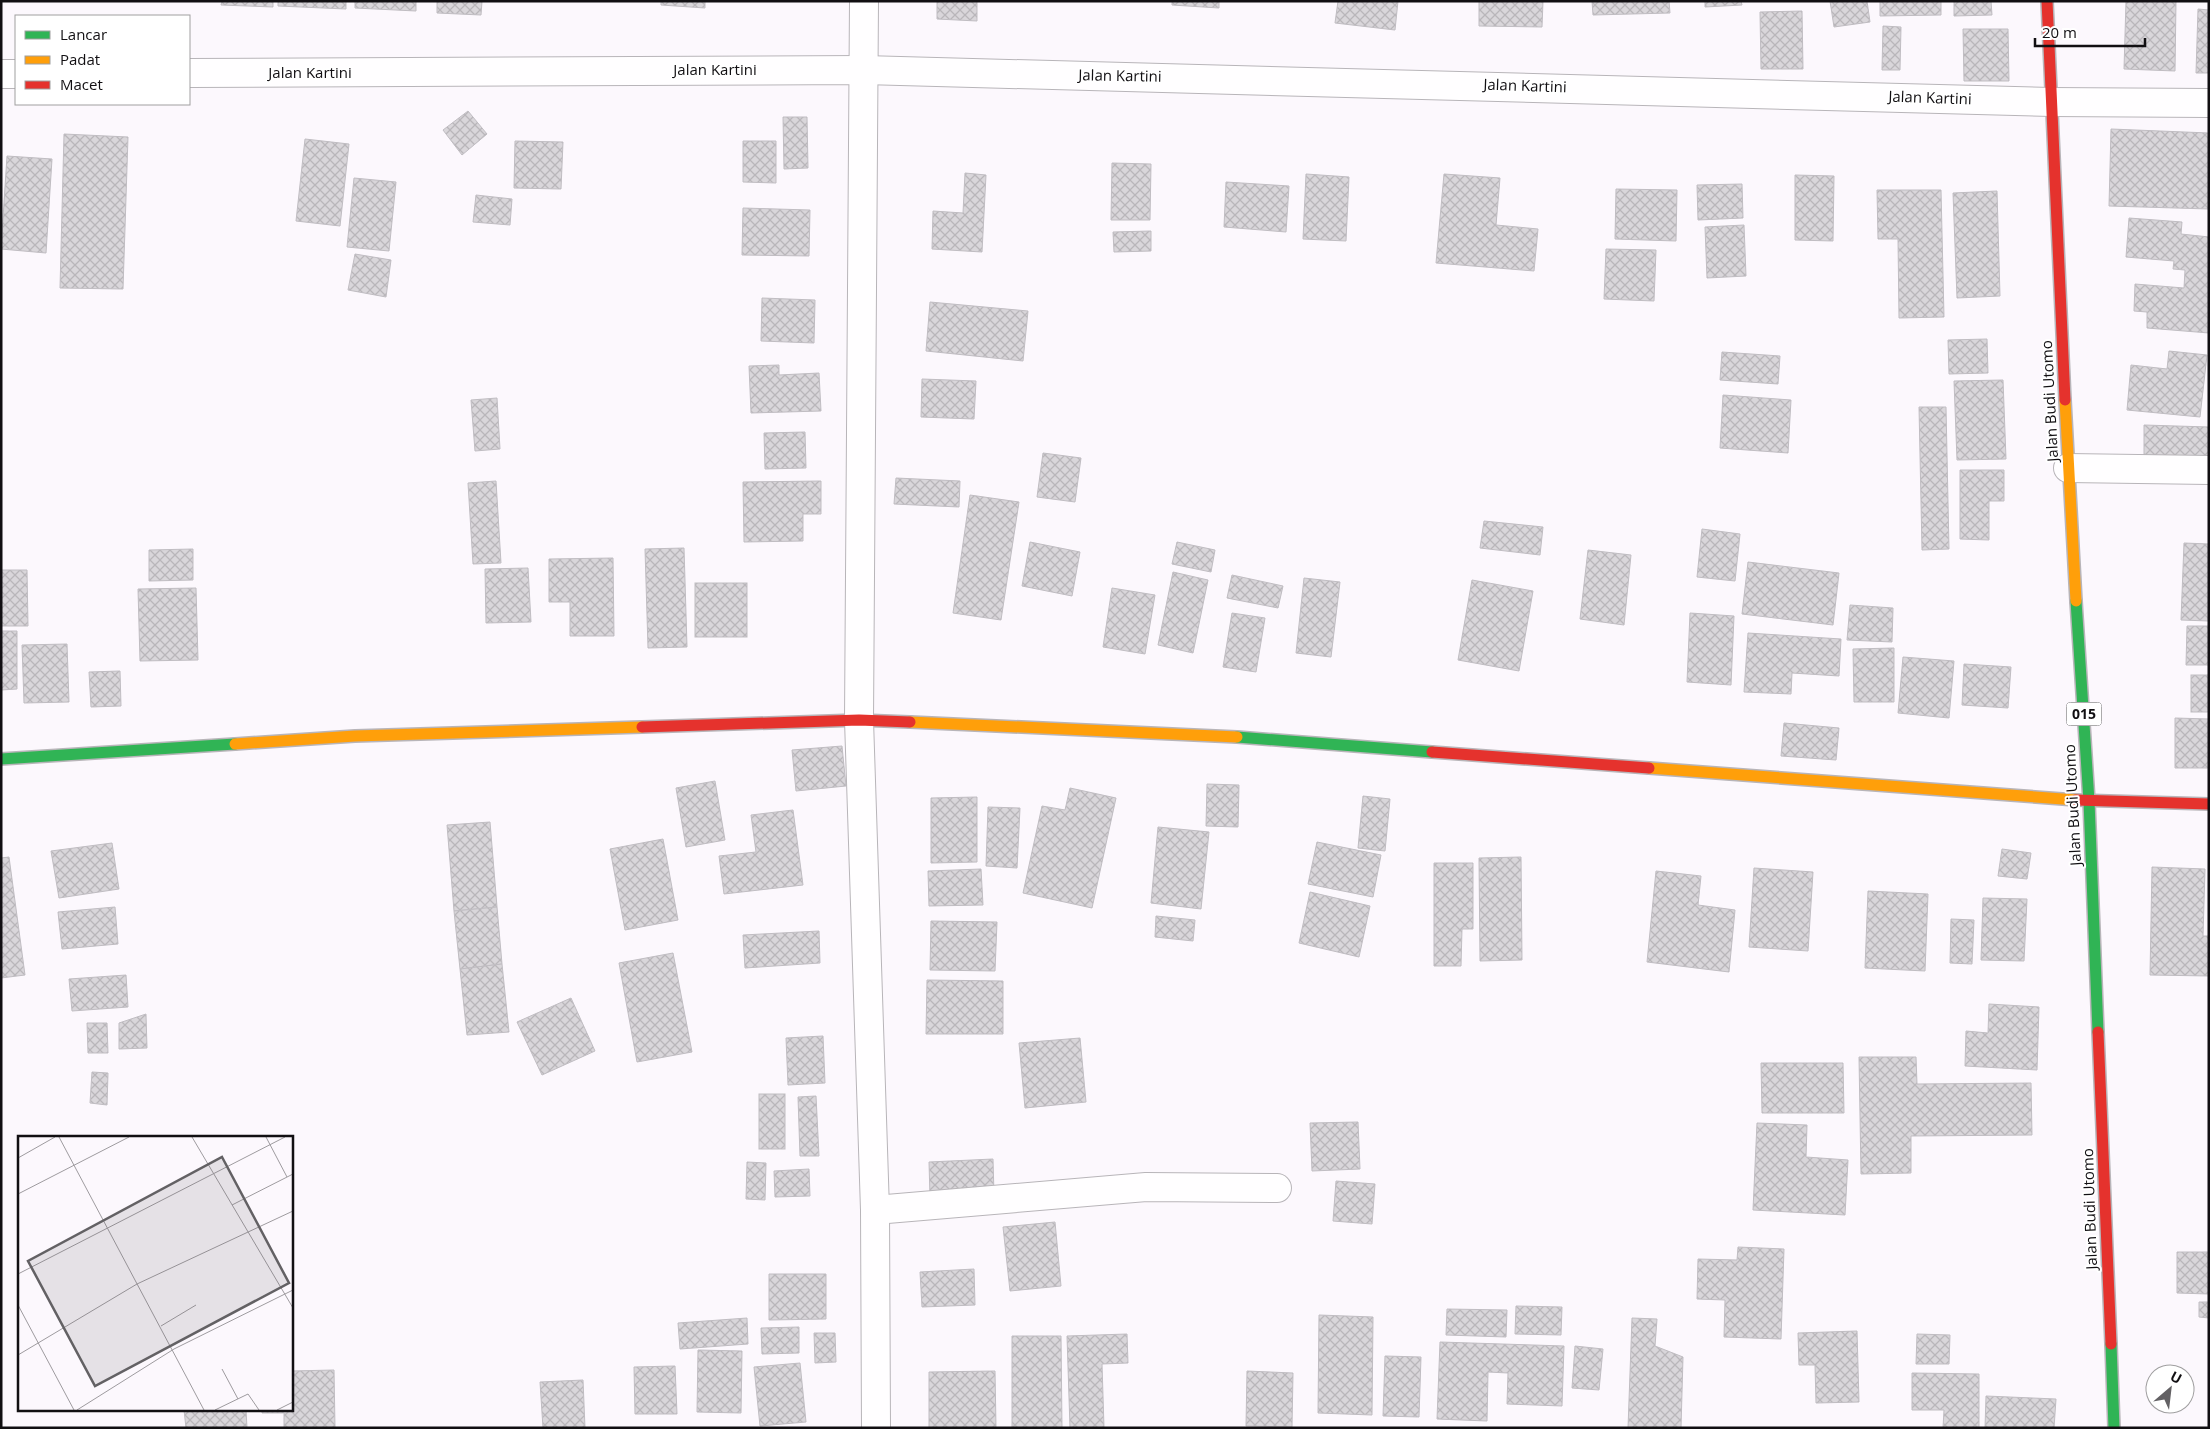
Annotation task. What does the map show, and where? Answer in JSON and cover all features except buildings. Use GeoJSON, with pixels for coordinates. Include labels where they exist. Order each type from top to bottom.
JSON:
{"type":"FeatureCollection","features":[{"type":"Feature","properties":{"kind":"street"},"geometry":{"type":"LineString","coordinates":[[864,1],[859,720],[875,1210],[876,1428]]}},
{"type":"Feature","properties":{"kind":"street","name":"Jalan Budi Utomo"},"geometry":{"type":"LineString","coordinates":[[2047,1],[2068,468],[2089,801],[2114,1428]]}},
{"type":"Feature","properties":{"kind":"street","name":"Jalan Kartini"},"geometry":{"type":"LineString","coordinates":[[190,73],[864,70],[2051,102],[2209,103]]}},
{"type":"Feature","properties":{"kind":"street"},"geometry":{"type":"LineString","coordinates":[[1,74],[15,74]]}},
{"type":"Feature","properties":{"kind":"street"},"geometry":{"type":"LineString","coordinates":[[2068,468],[2209,470]]}},
{"type":"Feature","properties":{"kind":"street"},"geometry":{"type":"LineString","coordinates":[[1,759],[355,736],[859,720],[1231,737],[2089,801],[2209,804]]}},
{"type":"Feature","properties":{"kind":"street"},"geometry":{"type":"LineString","coordinates":[[875,1210],[1146,1187],[1277,1188]]}},
{"type":"Feature","properties":{"kind":"traffic: fast"},"geometry":{"type":"LineString","coordinates":[[2076,601],[2089,801],[2098,1032]]}},
{"type":"Feature","properties":{"kind":"traffic: fast"},"geometry":{"type":"LineString","coordinates":[[1237,737],[1432,752]]}},
{"type":"Feature","properties":{"kind":"traffic: fast"},"geometry":{"type":"LineString","coordinates":[[1,759],[235,744]]}},
{"type":"Feature","properties":{"kind":"traffic: fast"},"geometry":{"type":"LineString","coordinates":[[2111,1344],[2114,1428]]}},
{"type":"Feature","properties":{"kind":"traffic: slow"},"geometry":{"type":"LineString","coordinates":[[2065,400],[2076,601]]}},
{"type":"Feature","properties":{"kind":"traffic: slow"},"geometry":{"type":"LineString","coordinates":[[910,722],[1237,737]]}},
{"type":"Feature","properties":{"kind":"traffic: slow"},"geometry":{"type":"LineString","coordinates":[[235,744],[355,736],[642,727]]}},
{"type":"Feature","properties":{"kind":"traffic: slow"},"geometry":{"type":"LineString","coordinates":[[1649,768],[2076,800]]}},
{"type":"Feature","properties":{"kind":"traffic: jam"},"geometry":{"type":"LineString","coordinates":[[2047,1],[2065,400]]}},
{"type":"Feature","properties":{"kind":"traffic: jam"},"geometry":{"type":"LineString","coordinates":[[642,727],[859,720],[910,722]]}},
{"type":"Feature","properties":{"kind":"traffic: jam"},"geometry":{"type":"LineString","coordinates":[[1432,752],[1649,768]]}},
{"type":"Feature","properties":{"kind":"traffic: jam"},"geometry":{"type":"LineString","coordinates":[[2076,800],[2209,804]]}},
{"type":"Feature","properties":{"kind":"traffic: jam"},"geometry":{"type":"LineString","coordinates":[[2098,1032],[2111,1344]]}}]}
